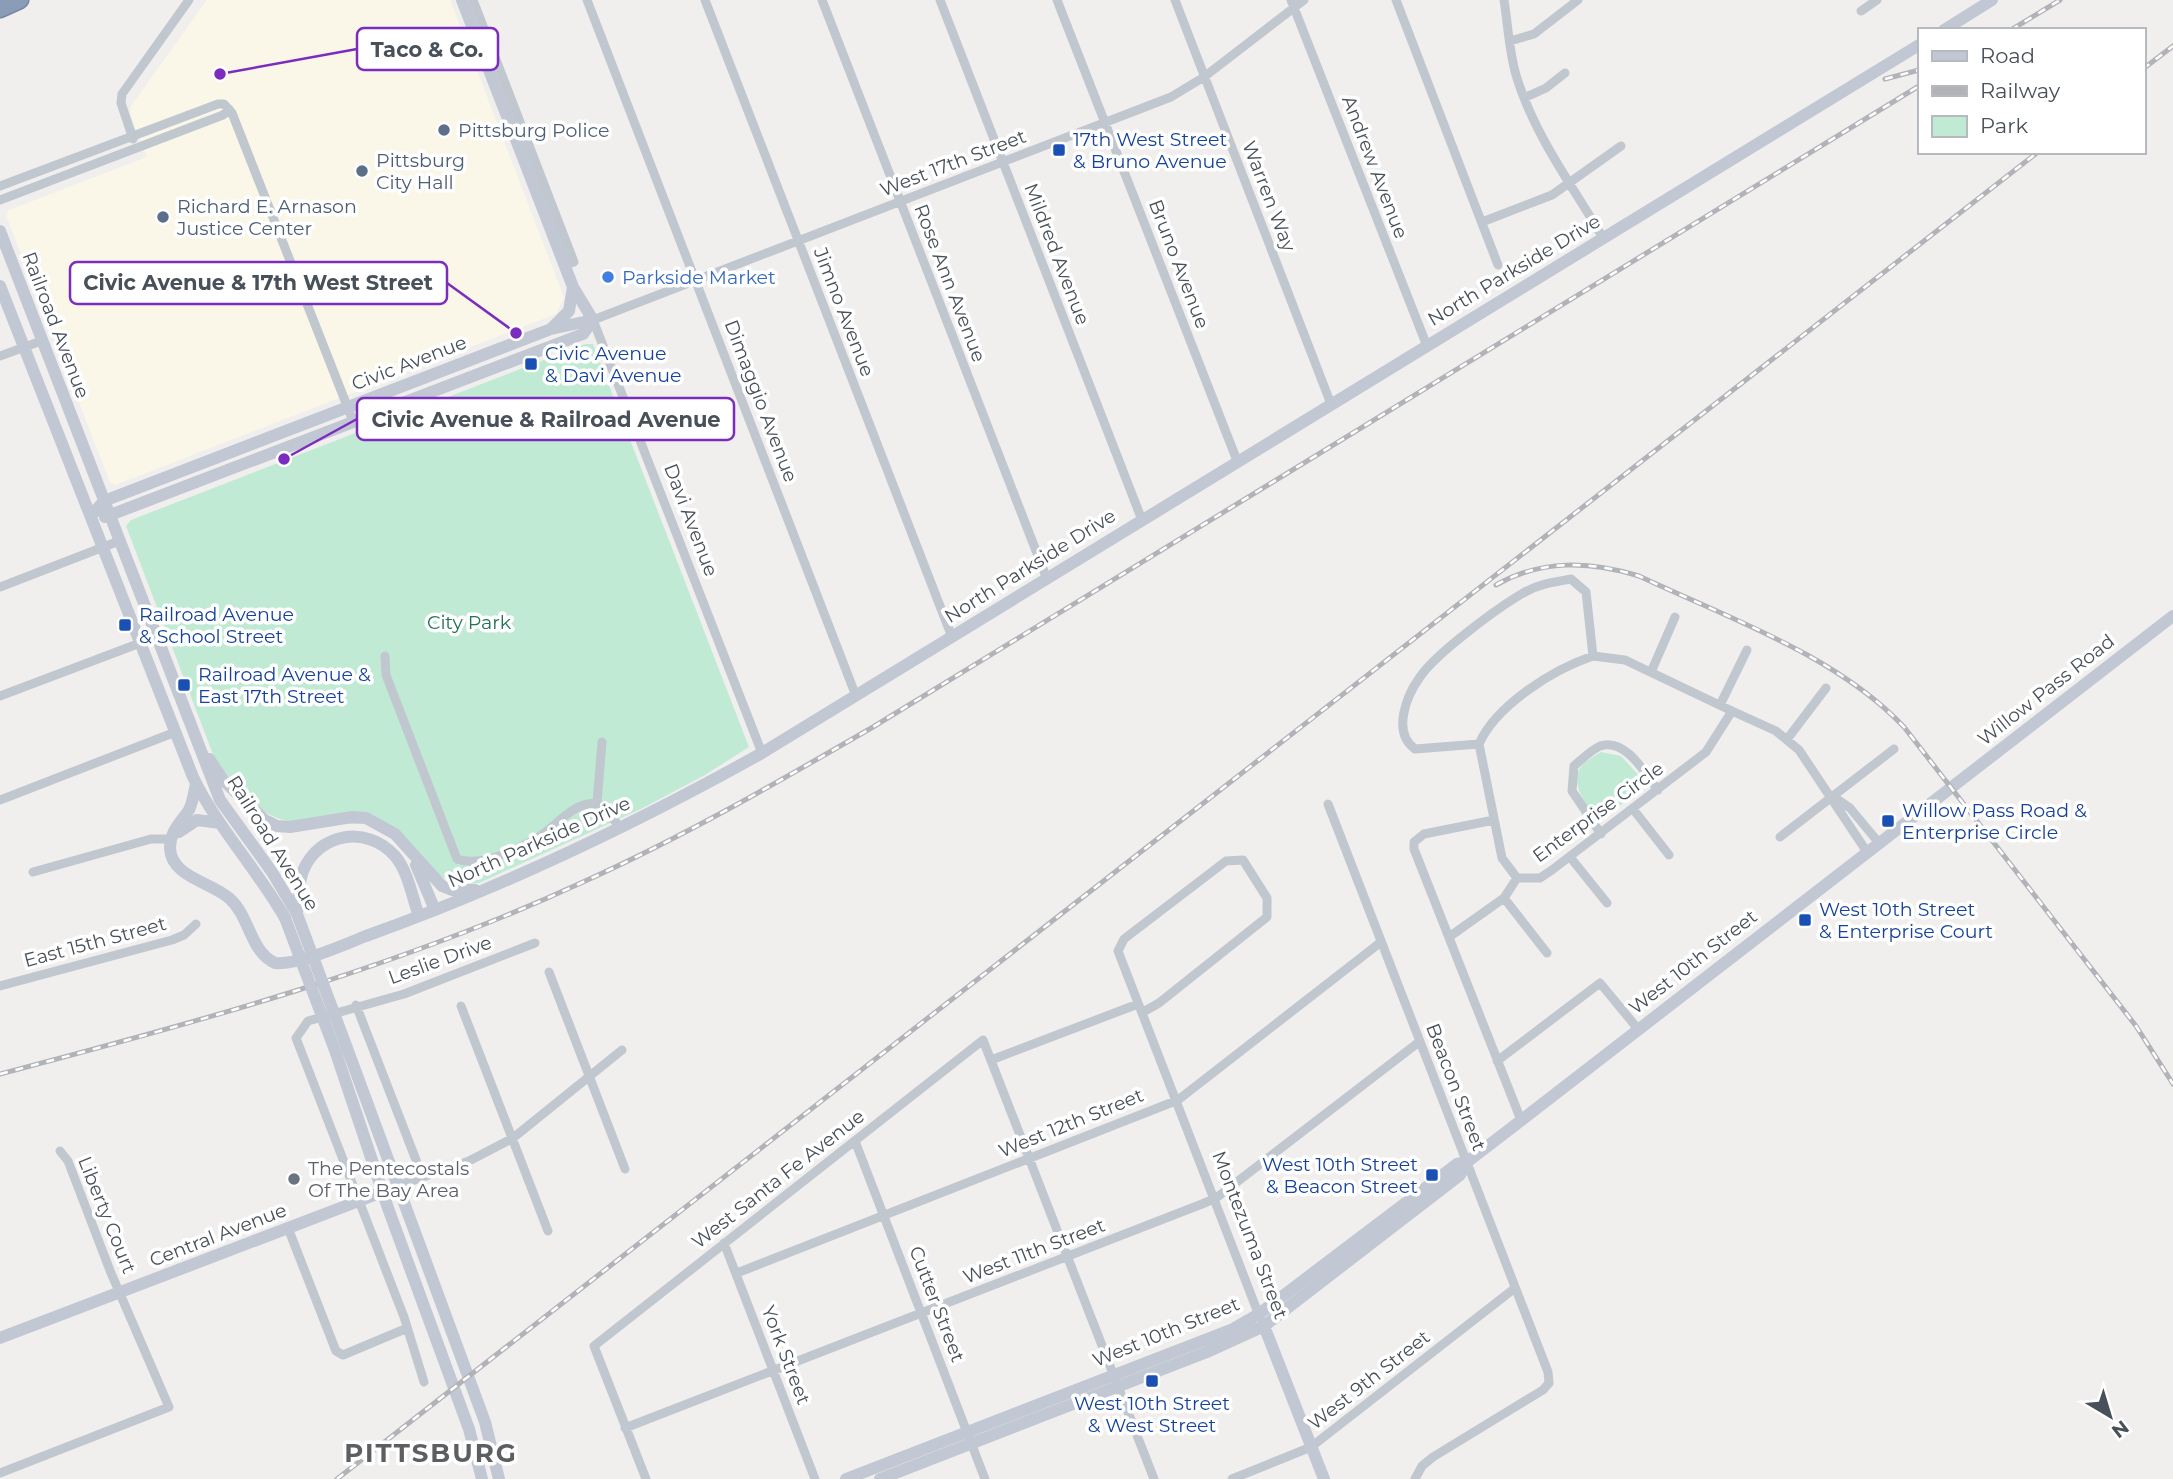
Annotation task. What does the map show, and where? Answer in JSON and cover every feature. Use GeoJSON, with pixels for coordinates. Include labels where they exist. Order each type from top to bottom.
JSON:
{"type":"FeatureCollection","features":[{"type":"Feature","properties":{"kind":"highway"},"geometry":{"type":"LineString","coordinates":[[0,9],[20,0]]}},
{"type":"Feature","properties":{"kind":"main road","name":"Davi Avenue"},"geometry":{"type":"LineString","coordinates":[[462,0],[573,287],[593,320]]}},
{"type":"Feature","properties":{"kind":"main road"},"geometry":{"type":"LineString","coordinates":[[1947,28],[1991,0]]}},
{"type":"Feature","properties":{"kind":"main road","name":"North Parkside Drive"},"geometry":{"type":"LineString","coordinates":[[171,839],[174,863],[182,871],[229,897],[246,919],[259,950],[275,963],[332,949],[482,890],[620,827],[762,753],[1918,46]]}},
{"type":"Feature","properties":{"kind":"main road","name":"Railroad Avenue"},"geometry":{"type":"LineString","coordinates":[[0,231],[220,800],[272,872],[341,1051],[400,1185],[485,1422],[499,1479]]}},
{"type":"Feature","properties":{"kind":"main road","name":"Railroad Avenue"},"geometry":{"type":"LineString","coordinates":[[0,286],[173,733],[196,783],[220,823],[291,916]]}},
{"type":"Feature","properties":{"kind":"main road"},"geometry":{"type":"LineString","coordinates":[[551,329],[569,311],[573,287]]}},
{"type":"Feature","properties":{"kind":"main road","name":"Civic Avenue"},"geometry":{"type":"LineString","coordinates":[[91,516],[104,501],[551,329],[593,320]]}},
{"type":"Feature","properties":{"kind":"main road","name":"Civic Avenue"},"geometry":{"type":"LineString","coordinates":[[91,516],[110,518],[353,421],[583,334],[593,320]]}},
{"type":"Feature","properties":{"kind":"main road","name":"Willow Pass Road"},"geometry":{"type":"LineString","coordinates":[[1943,794],[2173,616]]}},
{"type":"Feature","properties":{"kind":"main road"},"geometry":{"type":"LineString","coordinates":[[193,733],[224,781],[265,820],[290,827],[352,817],[366,818],[395,834],[412,856],[442,886],[452,890],[482,890]]}},
{"type":"Feature","properties":{"kind":"main road"},"geometry":{"type":"LineString","coordinates":[[171,839],[192,803],[196,783]]}},
{"type":"Feature","properties":{"kind":"main road","name":"West 10th Street"},"geometry":{"type":"LineString","coordinates":[[880,1479],[970,1438],[1117,1380],[1207,1352],[1261,1320],[1461,1175],[1467,1162],[1943,794]]}},
{"type":"Feature","properties":{"kind":"main road"},"geometry":{"type":"LineString","coordinates":[[171,839],[193,821],[220,823]]}},
{"type":"Feature","properties":{"kind":"main road"},"geometry":{"type":"LineString","coordinates":[[291,916],[300,880],[310,859],[325,844],[356,835],[375,840],[397,858],[419,916]]}},
{"type":"Feature","properties":{"kind":"main road"},"geometry":{"type":"LineString","coordinates":[[412,856],[435,909]]}},
{"type":"Feature","properties":{"kind":"main road","name":"Railroad Avenue"},"geometry":{"type":"LineString","coordinates":[[341,1051],[383,1192],[469,1429],[482,1479]]}},
{"type":"Feature","properties":{"kind":"main road","name":"Central Avenue"},"geometry":{"type":"LineString","coordinates":[[0,1338],[400,1185]]}},
{"type":"Feature","properties":{"kind":"main road","name":"Montezuma Street"},"geometry":{"type":"LineString","coordinates":[[1261,1320],[1324,1479]]}},
{"type":"Feature","properties":{"kind":"main road","name":"West 10th Street"},"geometry":{"type":"LineString","coordinates":[[846,1479],[970,1438]]}},
{"type":"Feature","properties":{"kind":"street"},"geometry":{"type":"LineString","coordinates":[[136,147],[121,103],[122,94],[189,0]]}},
{"type":"Feature","properties":{"kind":"street","name":"Davi Avenue"},"geometry":{"type":"LineString","coordinates":[[473,0],[574,262],[565,265]]}},
{"type":"Feature","properties":{"kind":"street","name":"Dimaggio Avenue"},"geometry":{"type":"LineString","coordinates":[[587,0],[856,696]]}},
{"type":"Feature","properties":{"kind":"street","name":"Jimno Avenue"},"geometry":{"type":"LineString","coordinates":[[705,0],[952,637]]}},
{"type":"Feature","properties":{"kind":"street","name":"Rose Ann Avenue"},"geometry":{"type":"LineString","coordinates":[[822,0],[1047,579]]}},
{"type":"Feature","properties":{"kind":"street","name":"Mildred Avenue"},"geometry":{"type":"LineString","coordinates":[[940,0],[1142,520]]}},
{"type":"Feature","properties":{"kind":"street","name":"Bruno Avenue"},"geometry":{"type":"LineString","coordinates":[[1057,0],[1238,463]]}},
{"type":"Feature","properties":{"kind":"street","name":"Warren Way"},"geometry":{"type":"LineString","coordinates":[[1175,0],[1331,404]]}},
{"type":"Feature","properties":{"kind":"street","name":"West 17th Street"},"geometry":{"type":"LineString","coordinates":[[593,320],[1171,97],[1204,77],[1293,4],[1304,0]]}},
{"type":"Feature","properties":{"kind":"street"},"geometry":{"type":"LineString","coordinates":[[1396,0],[1498,265]]}},
{"type":"Feature","properties":{"kind":"street"},"geometry":{"type":"LineString","coordinates":[[1504,0],[1510,41],[1524,98],[1539,133],[1603,238]]}},
{"type":"Feature","properties":{"kind":"street"},"geometry":{"type":"LineString","coordinates":[[1510,41],[1534,34],[1578,0]]}},
{"type":"Feature","properties":{"kind":"street"},"geometry":{"type":"LineString","coordinates":[[1861,11],[1877,0]]}},
{"type":"Feature","properties":{"kind":"street","name":"Andrew Avenue"},"geometry":{"type":"LineString","coordinates":[[1293,4],[1427,346]]}},
{"type":"Feature","properties":{"kind":"street"},"geometry":{"type":"LineString","coordinates":[[1524,98],[1546,88],[1565,73]]}},
{"type":"Feature","properties":{"kind":"street"},"geometry":{"type":"LineString","coordinates":[[0,186],[218,104],[229,109],[353,421]]}},
{"type":"Feature","properties":{"kind":"street"},"geometry":{"type":"LineString","coordinates":[[0,200],[223,115],[229,109]]}},
{"type":"Feature","properties":{"kind":"street"},"geometry":{"type":"LineString","coordinates":[[1482,222],[1552,195],[1621,146]]}},
{"type":"Feature","properties":{"kind":"street","name":"Davi Avenue"},"geometry":{"type":"LineString","coordinates":[[593,320],[762,753]]}},
{"type":"Feature","properties":{"kind":"street"},"geometry":{"type":"LineString","coordinates":[[0,356],[41,341]]}},
{"type":"Feature","properties":{"kind":"street"},"geometry":{"type":"LineString","coordinates":[[0,587],[119,541]]}},
{"type":"Feature","properties":{"kind":"street"},"geometry":{"type":"LineString","coordinates":[[1593,656],[1586,592],[1582,586],[1571,579],[1542,584],[1512,600],[1434,661],[1412,690],[1404,714],[1402,731],[1405,740],[1415,749],[1479,744],[1496,717],[1558,670],[1593,656],[1625,660],[1788,738],[1832,796],[1840,815],[1867,852]]}},
{"type":"Feature","properties":{"kind":"street"},"geometry":{"type":"LineString","coordinates":[[1651,672],[1675,617]]}},
{"type":"Feature","properties":{"kind":"street"},"geometry":{"type":"LineString","coordinates":[[0,696],[156,636]]}},
{"type":"Feature","properties":{"kind":"street"},"geometry":{"type":"LineString","coordinates":[[1720,705],[1747,650]]}},
{"type":"Feature","properties":{"kind":"street"},"geometry":{"type":"LineString","coordinates":[[385,656],[386,675],[457,859],[467,863],[505,852],[541,835],[582,805],[597,803]]}},
{"type":"Feature","properties":{"kind":"street"},"geometry":{"type":"LineString","coordinates":[[1788,738],[1826,688]]}},
{"type":"Feature","properties":{"kind":"street","name":"Enterprise Circle"},"geometry":{"type":"LineString","coordinates":[[1479,744],[1502,858],[1517,878],[1540,878],[1706,752],[1731,711]]}},
{"type":"Feature","properties":{"kind":"street"},"geometry":{"type":"LineString","coordinates":[[0,800],[173,733]]}},
{"type":"Feature","properties":{"kind":"street"},"geometry":{"type":"LineString","coordinates":[[602,742],[597,803],[620,827]]}},
{"type":"Feature","properties":{"kind":"street"},"geometry":{"type":"LineString","coordinates":[[1601,834],[1572,791],[1574,766],[1601,746],[1612,746],[1634,759],[1658,790]]}},
{"type":"Feature","properties":{"kind":"street"},"geometry":{"type":"LineString","coordinates":[[1780,837],[1894,749]]}},
{"type":"Feature","properties":{"kind":"street"},"geometry":{"type":"LineString","coordinates":[[1832,796],[1850,808],[1879,843]]}},
{"type":"Feature","properties":{"kind":"street","name":"Beacon Street"},"geometry":{"type":"LineString","coordinates":[[1328,804],[1548,1372],[1549,1383],[1544,1390],[1433,1457],[1415,1479]]}},
{"type":"Feature","properties":{"kind":"street"},"geometry":{"type":"LineString","coordinates":[[1633,809],[1669,855]]}},
{"type":"Feature","properties":{"kind":"street"},"geometry":{"type":"LineString","coordinates":[[1494,820],[1424,834],[1414,842],[1448,937],[1521,1120]]}},
{"type":"Feature","properties":{"kind":"street"},"geometry":{"type":"LineString","coordinates":[[33,872],[151,839],[171,839]]}},
{"type":"Feature","properties":{"kind":"street"},"geometry":{"type":"LineString","coordinates":[[1570,857],[1607,903]]}},
{"type":"Feature","properties":{"kind":"street","name":"Montezuma Street"},"geometry":{"type":"LineString","coordinates":[[1140,1008],[1170,996],[1267,917],[1267,898],[1243,860],[1226,861],[1120,944],[1119,958],[1178,1100],[1261,1320]]}},
{"type":"Feature","properties":{"kind":"street"},"geometry":{"type":"LineString","coordinates":[[1448,937],[1504,898],[1517,878]]}},
{"type":"Feature","properties":{"kind":"street"},"geometry":{"type":"LineString","coordinates":[[1504,898],[1547,953]]}},
{"type":"Feature","properties":{"kind":"street","name":"East 15th Street"},"geometry":{"type":"LineString","coordinates":[[0,986],[172,940],[184,935],[196,924]]}},
{"type":"Feature","properties":{"kind":"street","name":"West 12th Street"},"geometry":{"type":"LineString","coordinates":[[737,1273],[1178,1100],[1381,942]]}},
{"type":"Feature","properties":{"kind":"street","name":"Leslie Drive"},"geometry":{"type":"LineString","coordinates":[[358,1202],[296,1038],[308,1021],[428,986],[535,943]]}},
{"type":"Feature","properties":{"kind":"street"},"geometry":{"type":"LineString","coordinates":[[549,972],[625,1169]]}},
{"type":"Feature","properties":{"kind":"street"},"geometry":{"type":"LineString","coordinates":[[1497,1061],[1600,983],[1637,1029]]}},
{"type":"Feature","properties":{"kind":"street"},"geometry":{"type":"LineString","coordinates":[[356,1005],[423,1178]]}},
{"type":"Feature","properties":{"kind":"street"},"geometry":{"type":"LineString","coordinates":[[461,1006],[548,1231]]}},
{"type":"Feature","properties":{"kind":"street"},"geometry":{"type":"LineString","coordinates":[[1140,1008],[991,1060],[1154,1479]]}},
{"type":"Feature","properties":{"kind":"street","name":"West Santa Fe Avenue"},"geometry":{"type":"LineString","coordinates":[[625,1427],[594,1346],[983,1040],[991,1060]]}},
{"type":"Feature","properties":{"kind":"street","name":"West 11th Street"},"geometry":{"type":"LineString","coordinates":[[625,1427],[1216,1198],[1419,1042]]}},
{"type":"Feature","properties":{"kind":"street","name":"Central Avenue"},"geometry":{"type":"LineString","coordinates":[[400,1185],[469,1161],[513,1138],[622,1050]]}},
{"type":"Feature","properties":{"kind":"street","name":"Cutter Street"},"geometry":{"type":"LineString","coordinates":[[855,1141],[985,1479]]}},
{"type":"Feature","properties":{"kind":"street","name":"Liberty Court"},"geometry":{"type":"LineString","coordinates":[[0,1473],[169,1407],[70,1166],[60,1150]]}},
{"type":"Feature","properties":{"kind":"street"},"geometry":{"type":"LineString","coordinates":[[358,1202],[404,1317],[405,1329],[424,1382]]}},
{"type":"Feature","properties":{"kind":"street"},"geometry":{"type":"LineString","coordinates":[[288,1228],[336,1351],[343,1355],[405,1329]]}},
{"type":"Feature","properties":{"kind":"street","name":"York Street"},"geometry":{"type":"LineString","coordinates":[[724,1243],[815,1479]]}},
{"type":"Feature","properties":{"kind":"street","name":"West 9th Street"},"geometry":{"type":"LineString","coordinates":[[1232,1479],[1311,1447],[1515,1288]]}},
{"type":"Feature","properties":{"kind":"street"},"geometry":{"type":"LineString","coordinates":[[625,1427],[646,1479]]}},
{"type":"Feature","properties":{"kind":"shaded area"},"geometry":{"type":"Polygon","coordinates":[[[207,0],[450,0],[564,298],[556,314],[115,485],[110,482],[6,215],[9,210],[147,157],[130,113],[131,106],[207,0]]]}},
{"type":"Feature","properties":{"kind":"green space","name":"City Park"},"geometry":{"type":"Polygon","coordinates":[[[585,344],[593,344],[749,747],[705,775],[641,809],[479,883],[464,883],[438,875],[417,857],[387,824],[300,823],[277,818],[259,807],[234,783],[214,757],[126,526],[131,520],[585,344]]]}},
{"type":"Feature","properties":{"kind":"green space"},"geometry":{"type":"Polygon","coordinates":[[[1601,752],[1621,756],[1643,780],[1641,790],[1602,819],[1586,805],[1579,791],[1577,776],[1583,764],[1601,752]]]}},
{"type":"Feature","properties":{"kind":"railway"},"geometry":{"type":"LineString","coordinates":[[2014,28],[2060,0]]}},
{"type":"Feature","properties":{"kind":"railway"},"geometry":{"type":"LineString","coordinates":[[2145,67],[2173,46]]}},
{"type":"Feature","properties":{"kind":"railway"},"geometry":{"type":"LineString","coordinates":[[1885,79],[1918,70]]}},
{"type":"Feature","properties":{"kind":"railway"},"geometry":{"type":"LineString","coordinates":[[0,1074],[222,1013],[369,967],[513,913],[694,828],[873,727],[1918,87]]}},
{"type":"Feature","properties":{"kind":"railway"},"geometry":{"type":"LineString","coordinates":[[337,1479],[2035,154]]}},
{"type":"Feature","properties":{"kind":"railway"},"geometry":{"type":"LineString","coordinates":[[1496,585],[1531,571],[1566,565],[1621,571],[1639,576],[1744,623],[1814,659],[1846,679],[1904,727],[2136,1026],[2173,1084]]}},
{"type":"Feature","properties":{"kind":"place","name":"Taco & Co."},"geometry":{"type":"Point","coordinates":[220,74]}},
{"type":"Feature","properties":{"kind":"place","name":"Pittsburg Police"},"geometry":{"type":"Point","coordinates":[444,130]}},
{"type":"Feature","properties":{"kind":"place","name":"17th West Street & Bruno Avenue"},"geometry":{"type":"Point","coordinates":[1059,150]}},
{"type":"Feature","properties":{"kind":"place","name":"Pittsburg City Hall"},"geometry":{"type":"Point","coordinates":[362,171]}},
{"type":"Feature","properties":{"kind":"place","name":"Richard E. Arnason Justice Center"},"geometry":{"type":"Point","coordinates":[163,217]}},
{"type":"Feature","properties":{"kind":"place","name":"Parkside Market"},"geometry":{"type":"Point","coordinates":[608,277]}},
{"type":"Feature","properties":{"kind":"place","name":"Civic Avenue & 17th West Street"},"geometry":{"type":"Point","coordinates":[516,333]}},
{"type":"Feature","properties":{"kind":"place","name":"Civic Avenue & Davi Avenue"},"geometry":{"type":"Point","coordinates":[531,364]}},
{"type":"Feature","properties":{"kind":"place","name":"Civic Avenue & Railroad Avenue"},"geometry":{"type":"Point","coordinates":[284,459]}},
{"type":"Feature","properties":{"kind":"place","name":"Railroad Avenue & School Street"},"geometry":{"type":"Point","coordinates":[125,625]}},
{"type":"Feature","properties":{"kind":"place","name":"Railroad Avenue & East 17th Street"},"geometry":{"type":"Point","coordinates":[184,685]}},
{"type":"Feature","properties":{"kind":"place","name":"Willow Pass Road & Enterprise Circle"},"geometry":{"type":"Point","coordinates":[1888,821]}},
{"type":"Feature","properties":{"kind":"place","name":"West 10th Street & Enterprise Court"},"geometry":{"type":"Point","coordinates":[1805,920]}},
{"type":"Feature","properties":{"kind":"place","name":"West 10th Street & Beacon Street"},"geometry":{"type":"Point","coordinates":[1432,1175]}},
{"type":"Feature","properties":{"kind":"place","name":"The Pentecostals Of The Bay Area"},"geometry":{"type":"Point","coordinates":[294,1179]}},
{"type":"Feature","properties":{"kind":"place","name":"West 10th Street & West Street"},"geometry":{"type":"Point","coordinates":[1152,1381]}},
{"type":"Feature","properties":{"kind":"district","name":"PITTSBURG"},"geometry":{"type":"Point","coordinates":[431,1453]}}]}
